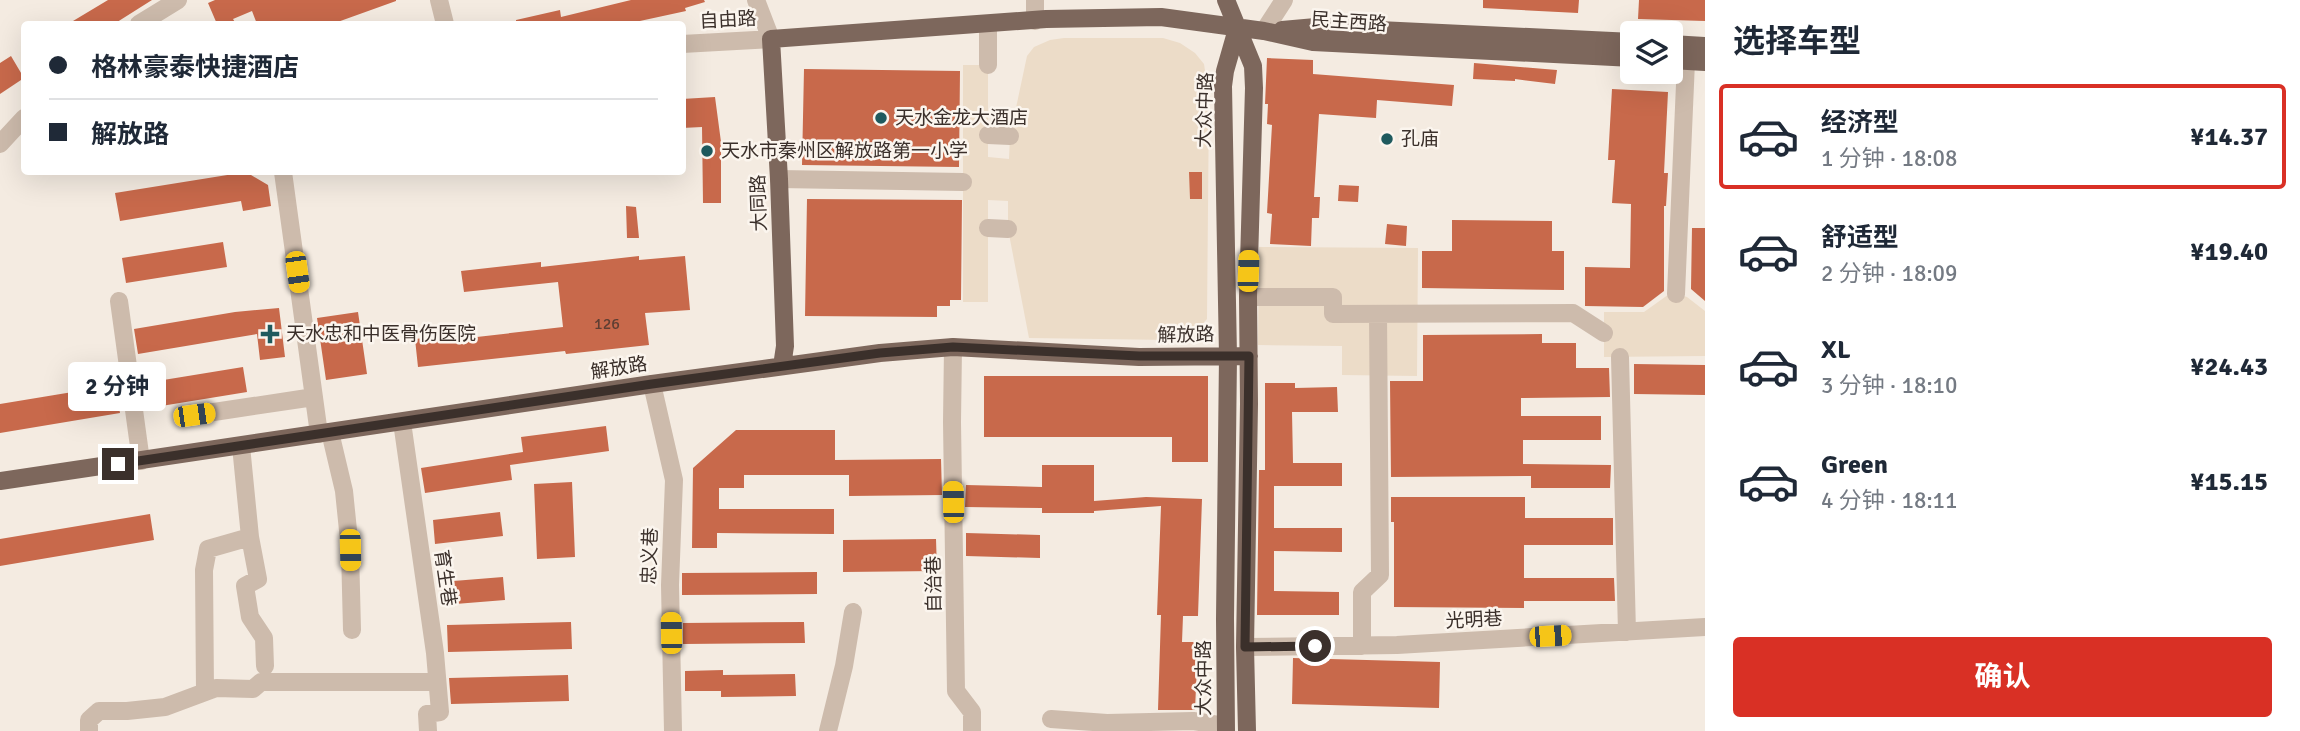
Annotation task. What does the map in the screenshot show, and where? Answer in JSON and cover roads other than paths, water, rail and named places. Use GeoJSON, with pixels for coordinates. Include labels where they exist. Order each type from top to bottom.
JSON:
{"type":"FeatureCollection","features":[{"type":"Feature","properties":{"kind":"main road"},"geometry":{"type":"LineString","coordinates":[[1226,0],[1253,66],[1248,297],[1245,647],[1247,731]]}},
{"type":"Feature","properties":{"kind":"main road","name":"自由路"},"geometry":{"type":"LineString","coordinates":[[771,39],[1035,21],[1161,17],[1264,31]]}},
{"type":"Feature","properties":{"kind":"main road","name":"民主西路"},"geometry":{"type":"LineString","coordinates":[[1264,31],[1316,27],[1620,41]]}},
{"type":"Feature","properties":{"kind":"main road","name":"大众中路"},"geometry":{"type":"LineString","coordinates":[[1225,729],[1228,356],[1223,86],[1237,29]]}},
{"type":"Feature","properties":{"kind":"main road","name":"民主西路"},"geometry":{"type":"LineString","coordinates":[[1264,31],[1313,42],[1620,57]]}},
{"type":"Feature","properties":{"kind":"main road","name":"大同路"},"geometry":{"type":"LineString","coordinates":[[771,39],[785,346],[782,366]]}},
{"type":"Feature","properties":{"kind":"main road"},"geometry":{"type":"LineString","coordinates":[[1683,45],[1705,46]]}},
{"type":"Feature","properties":{"kind":"main road"},"geometry":{"type":"LineString","coordinates":[[1683,60],[1705,62]]}},
{"type":"Feature","properties":{"kind":"main road","name":"解放路"},"geometry":{"type":"LineString","coordinates":[[0,481],[652,384],[880,353],[953,347],[1139,356],[1249,356]]}},
{"type":"Feature","properties":{"kind":"street"},"geometry":{"type":"LineString","coordinates":[[144,21],[177,0]]}},
{"type":"Feature","properties":{"kind":"street"},"geometry":{"type":"LineString","coordinates":[[439,0],[444,21]]}},
{"type":"Feature","properties":{"kind":"street"},"geometry":{"type":"LineString","coordinates":[[756,0],[771,39]]}},
{"type":"Feature","properties":{"kind":"street"},"geometry":{"type":"LineString","coordinates":[[1035,0],[1035,21]]}},
{"type":"Feature","properties":{"kind":"street"},"geometry":{"type":"LineString","coordinates":[[1264,31],[1284,0]]}},
{"type":"Feature","properties":{"kind":"street"},"geometry":{"type":"LineString","coordinates":[[988,24],[988,65]]}},
{"type":"Feature","properties":{"kind":"street","name":"自由路"},"geometry":{"type":"LineString","coordinates":[[686,44],[771,39]]}},
{"type":"Feature","properties":{"kind":"street"},"geometry":{"type":"LineString","coordinates":[[1676,294],[1679,84]]}},
{"type":"Feature","properties":{"kind":"street"},"geometry":{"type":"LineString","coordinates":[[0,144],[21,121]]}},
{"type":"Feature","properties":{"kind":"street"},"geometry":{"type":"LineString","coordinates":[[988,135],[1010,136]]}},
{"type":"Feature","properties":{"kind":"street"},"geometry":{"type":"LineString","coordinates":[[283,175],[314,397],[344,491],[350,550],[352,630]]}},
{"type":"Feature","properties":{"kind":"street"},"geometry":{"type":"LineString","coordinates":[[779,179],[964,181]]}},
{"type":"Feature","properties":{"kind":"street"},"geometry":{"type":"LineString","coordinates":[[988,228],[1008,229]]}},
{"type":"Feature","properties":{"kind":"street"},"geometry":{"type":"LineString","coordinates":[[1248,297],[1333,297],[1333,314],[1573,313],[1604,333]]}},
{"type":"Feature","properties":{"kind":"street"},"geometry":{"type":"LineString","coordinates":[[119,301],[141,460]]}},
{"type":"Feature","properties":{"kind":"street"},"geometry":{"type":"LineString","coordinates":[[1362,646],[1362,592],[1380,575],[1378,314]]}},
{"type":"Feature","properties":{"kind":"street","name":"自治巷"},"geometry":{"type":"LineString","coordinates":[[953,347],[956,691],[972,712],[972,731]]}},
{"type":"Feature","properties":{"kind":"street"},"geometry":{"type":"LineString","coordinates":[[1620,356],[1627,632]]}},
{"type":"Feature","properties":{"kind":"street","name":"忠义巷"},"geometry":{"type":"LineString","coordinates":[[652,384],[674,480],[670,585],[673,731]]}},
{"type":"Feature","properties":{"kind":"street"},"geometry":{"type":"LineString","coordinates":[[194,415],[314,397]]}},
{"type":"Feature","properties":{"kind":"street","name":"育生巷"},"geometry":{"type":"LineString","coordinates":[[402,422],[435,653],[440,712],[427,715],[428,731]]}},
{"type":"Feature","properties":{"kind":"street"},"geometry":{"type":"LineString","coordinates":[[242,446],[250,537],[258,579],[245,586],[250,617],[264,638],[265,666]]}},
{"type":"Feature","properties":{"kind":"street"},"geometry":{"type":"LineString","coordinates":[[205,692],[204,570],[208,549],[250,537]]}},
{"type":"Feature","properties":{"kind":"street"},"geometry":{"type":"LineString","coordinates":[[828,731],[844,666],[853,612]]}},
{"type":"Feature","properties":{"kind":"street","name":"光明巷"},"geometry":{"type":"LineString","coordinates":[[1245,647],[1362,646],[1705,627]]}},
{"type":"Feature","properties":{"kind":"street"},"geometry":{"type":"LineString","coordinates":[[89,731],[89,720],[99,711],[165,707],[216,688],[253,690],[261,682],[437,682]]}},
{"type":"Feature","properties":{"kind":"street"},"geometry":{"type":"LineString","coordinates":[[1051,719],[1107,723],[1193,721],[1225,729]]}},
{"type":"Feature","properties":{"kind":"place","name":"天水金龙大酒店"},"geometry":{"type":"Point","coordinates":[881,118]}},
{"type":"Feature","properties":{"kind":"place","name":"孔庙"},"geometry":{"type":"Point","coordinates":[1387,139]}},
{"type":"Feature","properties":{"kind":"place","name":"天水市秦州区解放路第一小学"},"geometry":{"type":"Point","coordinates":[707,151]}},
{"type":"Feature","properties":{"kind":"place","name":"天水忠和中医骨伤医院"},"geometry":{"type":"Point","coordinates":[270,334]}}]}
